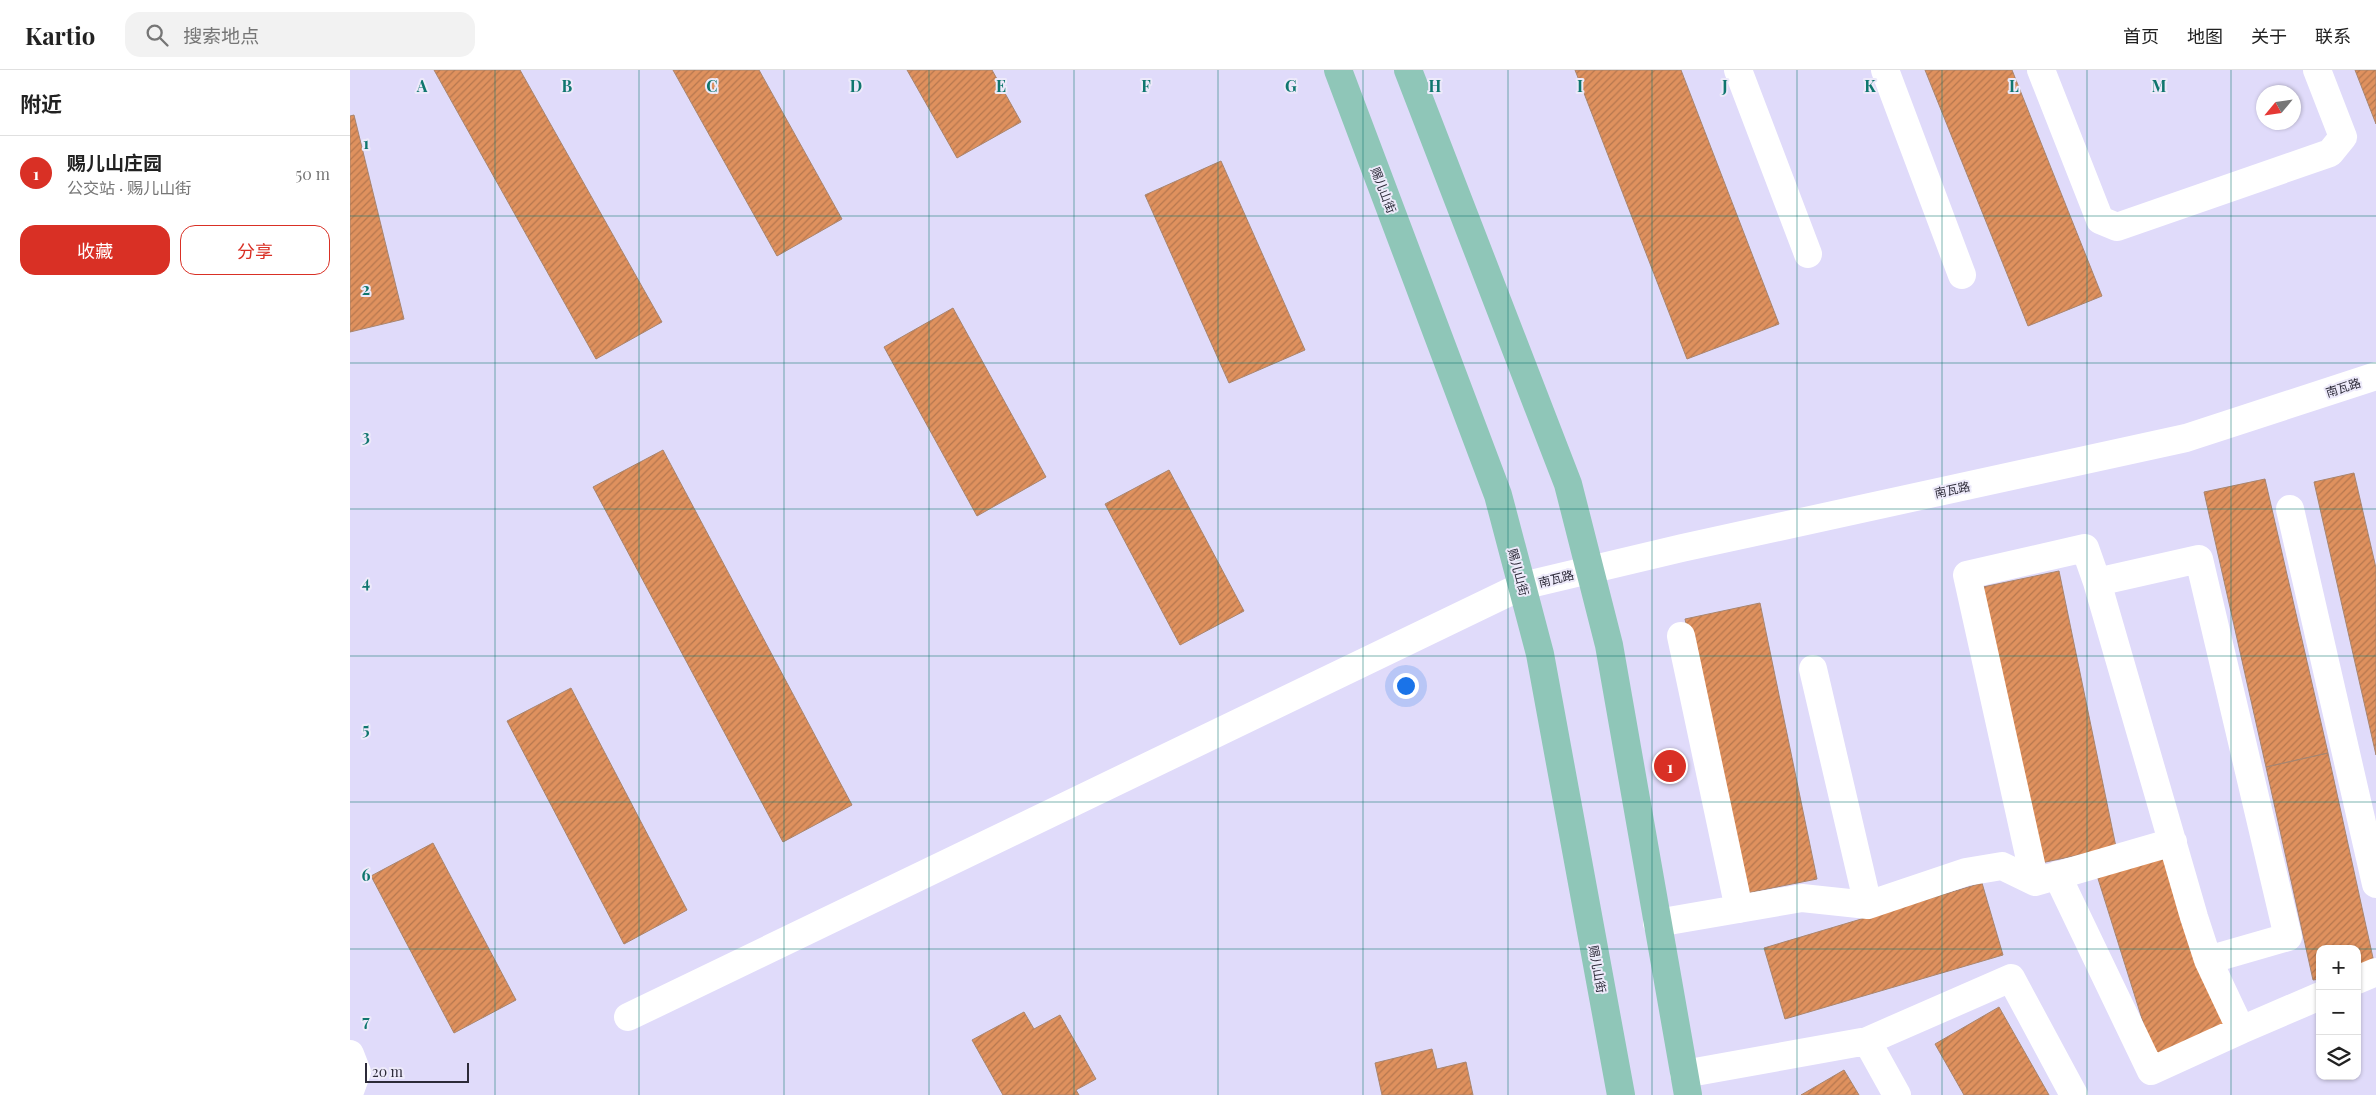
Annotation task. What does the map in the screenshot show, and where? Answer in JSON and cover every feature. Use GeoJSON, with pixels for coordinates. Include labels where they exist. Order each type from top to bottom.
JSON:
{"type":"FeatureCollection","features":[{"type":"Feature","properties":{"kind":"main road","name":"赐儿山街"},"geometry":{"type":"LineString","coordinates":[[1338,70],[1498,495],[1540,654],[1622,1095]]}},
{"type":"Feature","properties":{"kind":"main road"},"geometry":{"type":"LineString","coordinates":[[1408,70],[1568,484],[1609,645],[1686,1084]]}},
{"type":"Feature","properties":{"kind":"street"},"geometry":{"type":"LineString","coordinates":[[1738,70],[1808,254]]}},
{"type":"Feature","properties":{"kind":"street"},"geometry":{"type":"LineString","coordinates":[[1885,70],[1962,275]]}},
{"type":"Feature","properties":{"kind":"street"},"geometry":{"type":"LineString","coordinates":[[2041,70],[2100,220],[2117,228],[2330,153],[2343,137],[2318,70]]}},
{"type":"Feature","properties":{"kind":"street","name":"南瓦路"},"geometry":{"type":"LineString","coordinates":[[628,1017],[1522,586],[2186,438],[2376,376]]}},
{"type":"Feature","properties":{"kind":"street"},"geometry":{"type":"LineString","coordinates":[[2290,508],[2376,884]]}},
{"type":"Feature","properties":{"kind":"street"},"geometry":{"type":"LineString","coordinates":[[2240,1030],[2208,960],[2097,582],[2085,548],[1967,575],[2046,879],[2152,1071],[2240,1030],[2316,998]]}},
{"type":"Feature","properties":{"kind":"street"},"geometry":{"type":"LineString","coordinates":[[2097,582],[2199,559],[2288,936],[2208,960]]}},
{"type":"Feature","properties":{"kind":"street"},"geometry":{"type":"LineString","coordinates":[[1681,636],[1739,909]]}},
{"type":"Feature","properties":{"kind":"street"},"geometry":{"type":"LineString","coordinates":[[1813,669],[1868,905]]}},
{"type":"Feature","properties":{"kind":"street"},"geometry":{"type":"LineString","coordinates":[[1657,923],[1802,898],[1868,905],[1966,872],[2002,866],[2046,879],[2172,842]]}},
{"type":"Feature","properties":{"kind":"street"},"geometry":{"type":"LineString","coordinates":[[2361,978],[2376,972]]}},
{"type":"Feature","properties":{"kind":"street"},"geometry":{"type":"LineString","coordinates":[[1686,1084],[1867,1040],[2011,978],[2074,1095]]}},
{"type":"Feature","properties":{"kind":"street"},"geometry":{"type":"LineString","coordinates":[[1867,1040],[1897,1095]]}},
{"type":"Feature","properties":{"kind":"street"},"geometry":{"type":"LineString","coordinates":[[350,1054],[357,1072],[350,1090]]}},
{"type":"Feature","properties":{"kind":"building"},"geometry":{"type":"Polygon","coordinates":[[[434,70],[520,70],[662,322],[596,359],[434,70]]]}},
{"type":"Feature","properties":{"kind":"building"},"geometry":{"type":"Polygon","coordinates":[[[673,70],[759,70],[842,219],[777,256],[673,70]]]}},
{"type":"Feature","properties":{"kind":"building"},"geometry":{"type":"Polygon","coordinates":[[[907,70],[992,70],[1021,122],[957,158],[907,70]]]}},
{"type":"Feature","properties":{"kind":"building"},"geometry":{"type":"Polygon","coordinates":[[[1575,70],[1681,70],[1779,324],[1687,359],[1575,70]]]}},
{"type":"Feature","properties":{"kind":"building"},"geometry":{"type":"Polygon","coordinates":[[[1925,70],[2012,70],[2102,296],[2028,326],[1925,70]]]}},
{"type":"Feature","properties":{"kind":"building"},"geometry":{"type":"Polygon","coordinates":[[[2355,70],[2376,70],[2376,124],[2355,70]]]}},
{"type":"Feature","properties":{"kind":"building"},"geometry":{"type":"Polygon","coordinates":[[[354,115],[404,319],[350,332],[350,116],[354,115]]]}},
{"type":"Feature","properties":{"kind":"building"},"geometry":{"type":"Polygon","coordinates":[[[1221,161],[1305,350],[1229,383],[1145,195],[1221,161]]]}},
{"type":"Feature","properties":{"kind":"building"},"geometry":{"type":"Polygon","coordinates":[[[953,308],[1046,477],[977,516],[884,347],[953,308]]]}},
{"type":"Feature","properties":{"kind":"building"},"geometry":{"type":"Polygon","coordinates":[[[663,450],[852,805],[783,842],[593,487],[663,450]]]}},
{"type":"Feature","properties":{"kind":"building"},"geometry":{"type":"Polygon","coordinates":[[[1169,470],[1244,611],[1180,645],[1105,504],[1169,470]]]}},
{"type":"Feature","properties":{"kind":"building"},"geometry":{"type":"Polygon","coordinates":[[[2354,473],[2376,568],[2376,755],[2314,482],[2354,473]]]}},
{"type":"Feature","properties":{"kind":"building"},"geometry":{"type":"Polygon","coordinates":[[[2265,479],[2328,753],[2266,767],[2204,492],[2265,479]]]}},
{"type":"Feature","properties":{"kind":"building"},"geometry":{"type":"Polygon","coordinates":[[[2059,571],[2116,847],[2041,863],[1983,587],[2059,571]]]}},
{"type":"Feature","properties":{"kind":"building"},"geometry":{"type":"Polygon","coordinates":[[[1760,603],[1817,879],[1742,894],[1685,619],[1760,603]]]}},
{"type":"Feature","properties":{"kind":"building"},"geometry":{"type":"Polygon","coordinates":[[[571,688],[687,910],[624,944],[507,721],[571,688]]]}},
{"type":"Feature","properties":{"kind":"building"},"geometry":{"type":"Polygon","coordinates":[[[2328,753],[2375,967],[2361,970],[2361,945],[2316,945],[2316,980],[2313,980],[2266,767],[2328,753]]]}},
{"type":"Feature","properties":{"kind":"building"},"geometry":{"type":"Polygon","coordinates":[[[433,843],[516,1000],[454,1033],[371,876],[433,843]]]}},
{"type":"Feature","properties":{"kind":"building"},"geometry":{"type":"Polygon","coordinates":[[[2170,846],[2228,1034],[2154,1057],[2095,869],[2170,846]]]}},
{"type":"Feature","properties":{"kind":"building"},"geometry":{"type":"Polygon","coordinates":[[[1982,883],[2003,955],[1785,1019],[1764,948],[1982,883]]]}},
{"type":"Feature","properties":{"kind":"building"},"geometry":{"type":"Polygon","coordinates":[[[1999,1007],[2049,1095],[1964,1095],[1935,1044],[1999,1007]]]}},
{"type":"Feature","properties":{"kind":"building"},"geometry":{"type":"Polygon","coordinates":[[[1024,1012],[1034,1029],[1060,1015],[1096,1079],[1076,1090],[1079,1095],[1003,1095],[972,1040],[1024,1012]]]}},
{"type":"Feature","properties":{"kind":"building"},"geometry":{"type":"Polygon","coordinates":[[[1432,1049],[1437,1069],[1466,1062],[1473,1095],[1382,1095],[1375,1063],[1432,1049]]]}},
{"type":"Feature","properties":{"kind":"building"},"geometry":{"type":"Polygon","coordinates":[[[1844,1070],[1859,1095],[1801,1095],[1844,1070]]]}},
{"type":"Feature","properties":{"kind":"place","name":"赐儿山庄园"},"geometry":{"type":"Point","coordinates":[1670,766]}}]}
